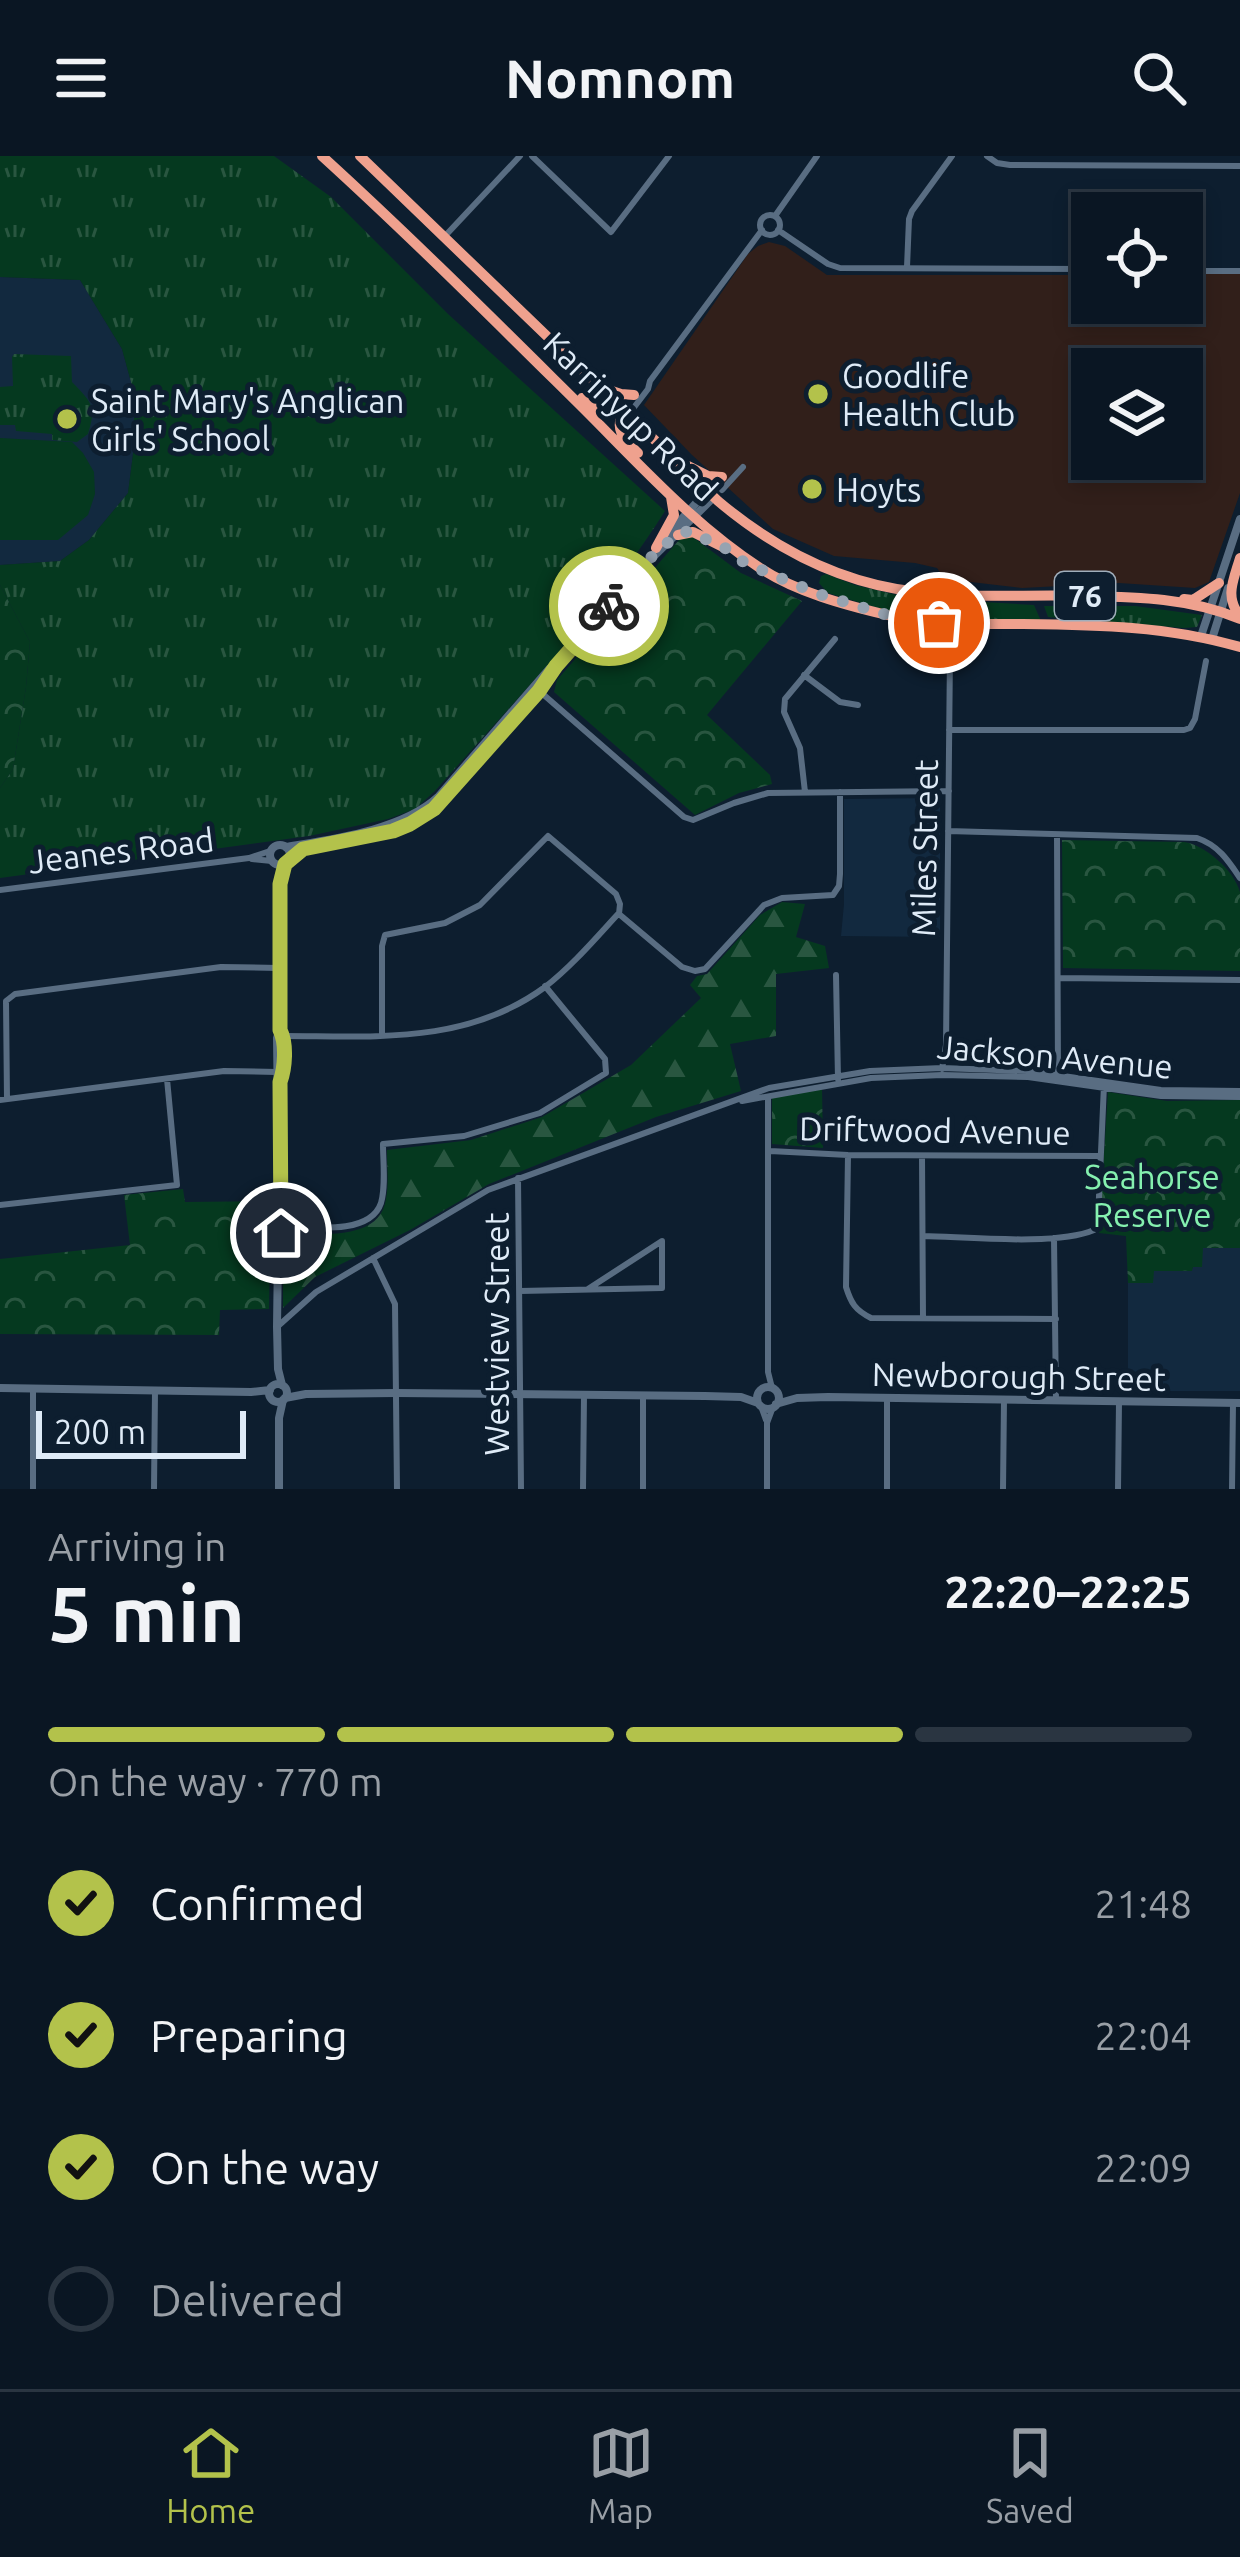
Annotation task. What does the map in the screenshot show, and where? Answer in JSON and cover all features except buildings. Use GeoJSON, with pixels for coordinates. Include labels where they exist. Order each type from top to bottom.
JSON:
{"type":"FeatureCollection","features":[{"type":"Feature","properties":{"kind":"highway","name":"Karrinyup Road"},"geometry":{"type":"LineString","coordinates":[[322,156],[691,515],[784,582],[910,620],[1135,626],[1240,646]]}},
{"type":"Feature","properties":{"kind":"highway","name":"Karrinyup Road"},"geometry":{"type":"LineString","coordinates":[[360,156],[677,462],[716,489],[777,545],[926,602],[1117,596],[1174,602],[1240,617]]}},
{"type":"Feature","properties":{"kind":"highway"},"geometry":{"type":"LineString","coordinates":[[529,355],[604,415],[624,411]]}},
{"type":"Feature","properties":{"kind":"highway"},"geometry":{"type":"LineString","coordinates":[[603,388],[634,394]]}},
{"type":"Feature","properties":{"kind":"highway"},"geometry":{"type":"LineString","coordinates":[[624,411],[619,424],[622,436],[650,466],[656,481]]}},
{"type":"Feature","properties":{"kind":"highway"},"geometry":{"type":"LineString","coordinates":[[677,462],[708,476],[716,489]]}},
{"type":"Feature","properties":{"kind":"highway"},"geometry":{"type":"LineString","coordinates":[[656,548],[674,515],[670,495]]}},
{"type":"Feature","properties":{"kind":"highway"},"geometry":{"type":"LineString","coordinates":[[678,536],[693,532],[762,569]]}},
{"type":"Feature","properties":{"kind":"highway"},"geometry":{"type":"LineString","coordinates":[[1239,553],[1230,597],[1240,617]]}},
{"type":"Feature","properties":{"kind":"highway"},"geometry":{"type":"LineString","coordinates":[[826,596],[814,580],[818,572],[838,571]]}},
{"type":"Feature","properties":{"kind":"highway"},"geometry":{"type":"LineString","coordinates":[[1135,626],[1145,614],[1144,604],[1121,601],[1117,596],[1122,592],[1193,600],[1219,583]]}},
{"type":"Feature","properties":{"kind":"highway"},"geometry":{"type":"LineString","coordinates":[[1038,595],[1047,620],[1091,625]]}},
{"type":"Feature","properties":{"kind":"highway"},"geometry":{"type":"LineString","coordinates":[[910,620],[926,602]]}},
{"type":"Feature","properties":{"kind":"street"},"geometry":{"type":"LineString","coordinates":[[445,236],[520,156]]}},
{"type":"Feature","properties":{"kind":"street"},"geometry":{"type":"LineString","coordinates":[[532,156],[611,232],[669,156]]}},
{"type":"Feature","properties":{"kind":"street"},"geometry":{"type":"LineString","coordinates":[[775,216],[814,160],[802,156]]}},
{"type":"Feature","properties":{"kind":"street"},"geometry":{"type":"LineString","coordinates":[[907,267],[912,211],[952,156]]}},
{"type":"Feature","properties":{"kind":"street"},"geometry":{"type":"LineString","coordinates":[[987,156],[1010,165],[1240,166]]}},
{"type":"Feature","properties":{"kind":"street"},"geometry":{"type":"LineString","coordinates":[[775,216],[778,230],[770,234],[762,230],[763,218],[775,216]]}},
{"type":"Feature","properties":{"kind":"street"},"geometry":{"type":"LineString","coordinates":[[624,411],[762,230]]}},
{"type":"Feature","properties":{"kind":"street"},"geometry":{"type":"LineString","coordinates":[[778,230],[835,267],[1071,269]]}},
{"type":"Feature","properties":{"kind":"street"},"geometry":{"type":"LineString","coordinates":[[1203,271],[1240,271]]}},
{"type":"Feature","properties":{"kind":"street"},"geometry":{"type":"LineString","coordinates":[[624,411],[635,406],[650,381]]}},
{"type":"Feature","properties":{"kind":"street"},"geometry":{"type":"LineString","coordinates":[[716,489],[743,467]]}},
{"type":"Feature","properties":{"kind":"street","name":"Jeanes Road"},"geometry":{"type":"LineString","coordinates":[[643,568],[656,548],[716,489]]}},
{"type":"Feature","properties":{"kind":"street","name":"Jeanes Road"},"geometry":{"type":"LineString","coordinates":[[0,890],[280,857],[391,825],[419,812],[438,797],[643,568],[678,536],[691,515]]}},
{"type":"Feature","properties":{"kind":"street"},"geometry":{"type":"LineString","coordinates":[[1215,610],[1240,519]]}},
{"type":"Feature","properties":{"kind":"street"},"geometry":{"type":"LineString","coordinates":[[1207,637],[1239,553]]}},
{"type":"Feature","properties":{"kind":"street","name":"Miles Street"},"geometry":{"type":"LineString","coordinates":[[939,623],[950,652]]}},
{"type":"Feature","properties":{"kind":"street","name":"Miles Street"},"geometry":{"type":"LineString","coordinates":[[946,1072],[950,652],[958,624]]}},
{"type":"Feature","properties":{"kind":"street"},"geometry":{"type":"LineString","coordinates":[[805,792],[800,748],[784,712],[785,699],[835,639]]}},
{"type":"Feature","properties":{"kind":"street"},"geometry":{"type":"LineString","coordinates":[[950,730],[1184,730],[1195,719],[1206,661]]}},
{"type":"Feature","properties":{"kind":"street"},"geometry":{"type":"LineString","coordinates":[[804,675],[840,702],[858,705]]}},
{"type":"Feature","properties":{"kind":"street"},"geometry":{"type":"LineString","coordinates":[[537,689],[693,820],[768,793],[949,791]]}},
{"type":"Feature","properties":{"kind":"street"},"geometry":{"type":"LineString","coordinates":[[619,914],[682,967],[705,969],[764,905],[782,898],[833,895],[840,874],[840,792]]}},
{"type":"Feature","properties":{"kind":"street"},"geometry":{"type":"LineString","coordinates":[[948,831],[1197,838],[1222,853],[1240,878]]}},
{"type":"Feature","properties":{"kind":"street"},"geometry":{"type":"LineString","coordinates":[[1057,835],[1058,1077]]}},
{"type":"Feature","properties":{"kind":"street"},"geometry":{"type":"LineString","coordinates":[[282,1033],[382,1036],[409,1036],[460,1027],[513,1006],[545,986],[619,914],[616,894],[548,836],[479,905],[446,923],[385,935],[382,1036]]}},
{"type":"Feature","properties":{"kind":"street"},"geometry":{"type":"LineString","coordinates":[[279,1489],[280,857]]}},
{"type":"Feature","properties":{"kind":"street"},"geometry":{"type":"LineString","coordinates":[[278,1077],[224,1071],[3,1100],[6,1001],[15,994],[221,967],[280,968]]}},
{"type":"Feature","properties":{"kind":"street"},"geometry":{"type":"LineString","coordinates":[[836,975],[838,1079]]}},
{"type":"Feature","properties":{"kind":"street"},"geometry":{"type":"LineString","coordinates":[[1059,978],[1240,980]]}},
{"type":"Feature","properties":{"kind":"street"},"geometry":{"type":"LineString","coordinates":[[282,1226],[346,1228],[364,1222],[375,1215],[382,1200],[383,1144],[464,1136],[540,1112],[606,1073],[605,1059],[545,986]]}},
{"type":"Feature","properties":{"kind":"street","name":"Jackson Avenue"},"geometry":{"type":"LineString","coordinates":[[278,1327],[316,1292],[488,1190],[768,1092],[886,1070],[1058,1077],[1240,1094]]}},
{"type":"Feature","properties":{"kind":"street"},"geometry":{"type":"LineString","coordinates":[[0,1205],[177,1185],[167,1079]]}},
{"type":"Feature","properties":{"kind":"street"},"geometry":{"type":"LineString","coordinates":[[923,1237],[1054,1238],[1094,1230],[1104,1084]]}},
{"type":"Feature","properties":{"kind":"street"},"geometry":{"type":"LineString","coordinates":[[767,1424],[775,1406],[768,1390],[768,1092]]}},
{"type":"Feature","properties":{"kind":"street","name":"Driftwood Avenue"},"geometry":{"type":"LineString","coordinates":[[770,1151],[1100,1156]]}},
{"type":"Feature","properties":{"kind":"street"},"geometry":{"type":"LineString","coordinates":[[848,1155],[846,1287],[858,1312],[871,1318],[1056,1319]]}},
{"type":"Feature","properties":{"kind":"street"},"geometry":{"type":"LineString","coordinates":[[922,1156],[923,1318]]}},
{"type":"Feature","properties":{"kind":"street","name":"Westview Street"},"geometry":{"type":"LineString","coordinates":[[518,1178],[520,1489]]}},
{"type":"Feature","properties":{"kind":"street"},"geometry":{"type":"LineString","coordinates":[[1054,1238],[1056,1401]]}},
{"type":"Feature","properties":{"kind":"street"},"geometry":{"type":"LineString","coordinates":[[520,1291],[662,1288],[662,1241],[588,1289]]}},
{"type":"Feature","properties":{"kind":"street"},"geometry":{"type":"LineString","coordinates":[[372,1257],[395,1304],[397,1489]]}},
{"type":"Feature","properties":{"kind":"street","name":"Newborough Street"},"geometry":{"type":"LineString","coordinates":[[0,1388],[741,1397],[768,1390],[797,1398],[1236,1403]]}},
{"type":"Feature","properties":{"kind":"street"},"geometry":{"type":"LineString","coordinates":[[32,1489],[33,1388]]}},
{"type":"Feature","properties":{"kind":"street"},"geometry":{"type":"LineString","coordinates":[[767,1489],[767,1424],[760,1405],[768,1390]]}},
{"type":"Feature","properties":{"kind":"street"},"geometry":{"type":"LineString","coordinates":[[154,1391],[154,1489]]}},
{"type":"Feature","properties":{"kind":"street"},"geometry":{"type":"LineString","coordinates":[[584,1395],[584,1489]]}},
{"type":"Feature","properties":{"kind":"street"},"geometry":{"type":"LineString","coordinates":[[643,1395],[643,1489]]}},
{"type":"Feature","properties":{"kind":"street","name":"Newborough Street"},"geometry":{"type":"LineString","coordinates":[[741,1397],[775,1406],[797,1398]]}},
{"type":"Feature","properties":{"kind":"street"},"geometry":{"type":"LineString","coordinates":[[887,1398],[887,1489]]}},
{"type":"Feature","properties":{"kind":"street"},"geometry":{"type":"LineString","coordinates":[[1003,1489],[1004,1400]]}},
{"type":"Feature","properties":{"kind":"street"},"geometry":{"type":"LineString","coordinates":[[1118,1489],[1119,1402]]}},
{"type":"Feature","properties":{"kind":"street"},"geometry":{"type":"LineString","coordinates":[[1232,1489],[1236,1403]]}},
{"type":"Feature","properties":{"kind":"shaded area"},"geometry":{"type":"Polygon","coordinates":[[[769,242],[785,246],[827,275],[1071,275],[1071,324],[1203,324],[1203,274],[1240,274],[1240,493],[1209,582],[1195,588],[1119,583],[1022,588],[945,579],[937,568],[915,563],[834,556],[773,529],[644,405],[748,254],[769,242]]]}},
{"type":"Feature","properties":{"kind":"shaded area","name":"Saint Mary's Anglican Girls' School"},"geometry":{"type":"Polygon","coordinates":[[[0,277],[80,280],[122,349],[134,393],[128,493],[89,540],[60,561],[0,565],[0,277]]]}},
{"type":"Feature","properties":{"kind":"shaded area"},"geometry":{"type":"Polygon","coordinates":[[[937,798],[940,937],[841,936],[844,799],[937,798]]]}},
{"type":"Feature","properties":{"kind":"shaded area"},"geometry":{"type":"Polygon","coordinates":[[[1202,1248],[1240,1248],[1240,1391],[1128,1391],[1128,1283],[1152,1283],[1153,1271],[1191,1271],[1202,1248]]]}},
{"type":"Feature","properties":{"kind":"green space"},"geometry":{"type":"Polygon","coordinates":[[[0,156],[274,156],[331,197],[448,314],[665,511],[585,621],[415,809],[309,836],[0,878],[0,788],[13,769],[30,642],[0,585],[0,565],[60,561],[89,540],[128,493],[134,393],[122,349],[80,280],[0,277],[0,156]]]}},
{"type":"Feature","properties":{"kind":"green space"},"geometry":{"type":"Polygon","coordinates":[[[14,354],[71,356],[72,382],[92,410],[88,434],[77,442],[52,440],[52,434],[0,425],[0,387],[13,386],[14,354]]]}},
{"type":"Feature","properties":{"kind":"green space"},"geometry":{"type":"Polygon","coordinates":[[[0,438],[72,442],[94,472],[95,494],[88,515],[58,540],[0,540],[0,438]]]}},
{"type":"Feature","properties":{"kind":"green space"},"geometry":{"type":"Polygon","coordinates":[[[686,532],[741,573],[802,601],[707,715],[770,775],[772,784],[739,793],[695,815],[554,692],[557,680],[686,532]]]}},
{"type":"Feature","properties":{"kind":"green space"},"geometry":{"type":"Polygon","coordinates":[[[826,574],[914,599],[920,612],[905,616],[828,593],[819,583],[826,574]]]}},
{"type":"Feature","properties":{"kind":"green space"},"geometry":{"type":"Polygon","coordinates":[[[0,585],[30,642],[13,769],[0,788],[0,585]]]}},
{"type":"Feature","properties":{"kind":"green space"},"geometry":{"type":"Polygon","coordinates":[[[932,599],[1034,605],[1041,621],[927,619],[932,599]]]}},
{"type":"Feature","properties":{"kind":"green space"},"geometry":{"type":"Polygon","coordinates":[[[1044,606],[1135,606],[1202,615],[1197,627],[1184,628],[1048,617],[1044,606]]]}},
{"type":"Feature","properties":{"kind":"green space"},"geometry":{"type":"Polygon","coordinates":[[[1062,840],[1184,842],[1209,853],[1232,875],[1240,892],[1240,971],[1063,968],[1062,840]]]}},
{"type":"Feature","properties":{"kind":"green space"},"geometry":{"type":"Polygon","coordinates":[[[782,902],[805,904],[796,937],[825,946],[829,968],[776,974],[776,1036],[730,1044],[741,1091],[656,1117],[489,1184],[315,1277],[283,1308],[283,1234],[344,1233],[372,1223],[386,1199],[387,1150],[471,1140],[542,1117],[631,1065],[701,998],[690,985],[697,976],[707,974],[760,915],[782,902]]]}},
{"type":"Feature","properties":{"kind":"green space"},"geometry":{"type":"Polygon","coordinates":[[[822,1087],[823,1148],[772,1144],[772,1097],[822,1087]]]}},
{"type":"Feature","properties":{"kind":"green space","name":"Seahorse Reserve"},"geometry":{"type":"Polygon","coordinates":[[[1108,1092],[1167,1101],[1240,1100],[1240,1248],[1203,1248],[1202,1267],[1154,1271],[1153,1283],[1128,1283],[1126,1236],[1099,1233],[1108,1092]]]}},
{"type":"Feature","properties":{"kind":"green space"},"geometry":{"type":"Polygon","coordinates":[[[183,1189],[185,1202],[271,1201],[269,1309],[220,1310],[219,1335],[0,1334],[0,1259],[130,1245],[124,1195],[183,1189]]]}},
{"type":"Feature","properties":{"kind":"way so far"},"geometry":{"type":"LineString","coordinates":[[609,606],[643,568],[688,531],[784,582],[865,610],[939,623]]}},
{"type":"Feature","properties":{"kind":"place","name":"Goodlife Health Club"},"geometry":{"type":"Point","coordinates":[818,394]}},
{"type":"Feature","properties":{"kind":"place","name":"Saint Mary's Anglican Girls' School"},"geometry":{"type":"Point","coordinates":[67,419]}},
{"type":"Feature","properties":{"kind":"place","name":"Hoyts"},"geometry":{"type":"Point","coordinates":[812,489]}},
{"type":"Feature","properties":{"kind":"route"},"geometry":{"type":"LineString","coordinates":[[281,1233],[280,884],[285,864],[303,849],[393,831],[430,812],[609,606]]}}]}
